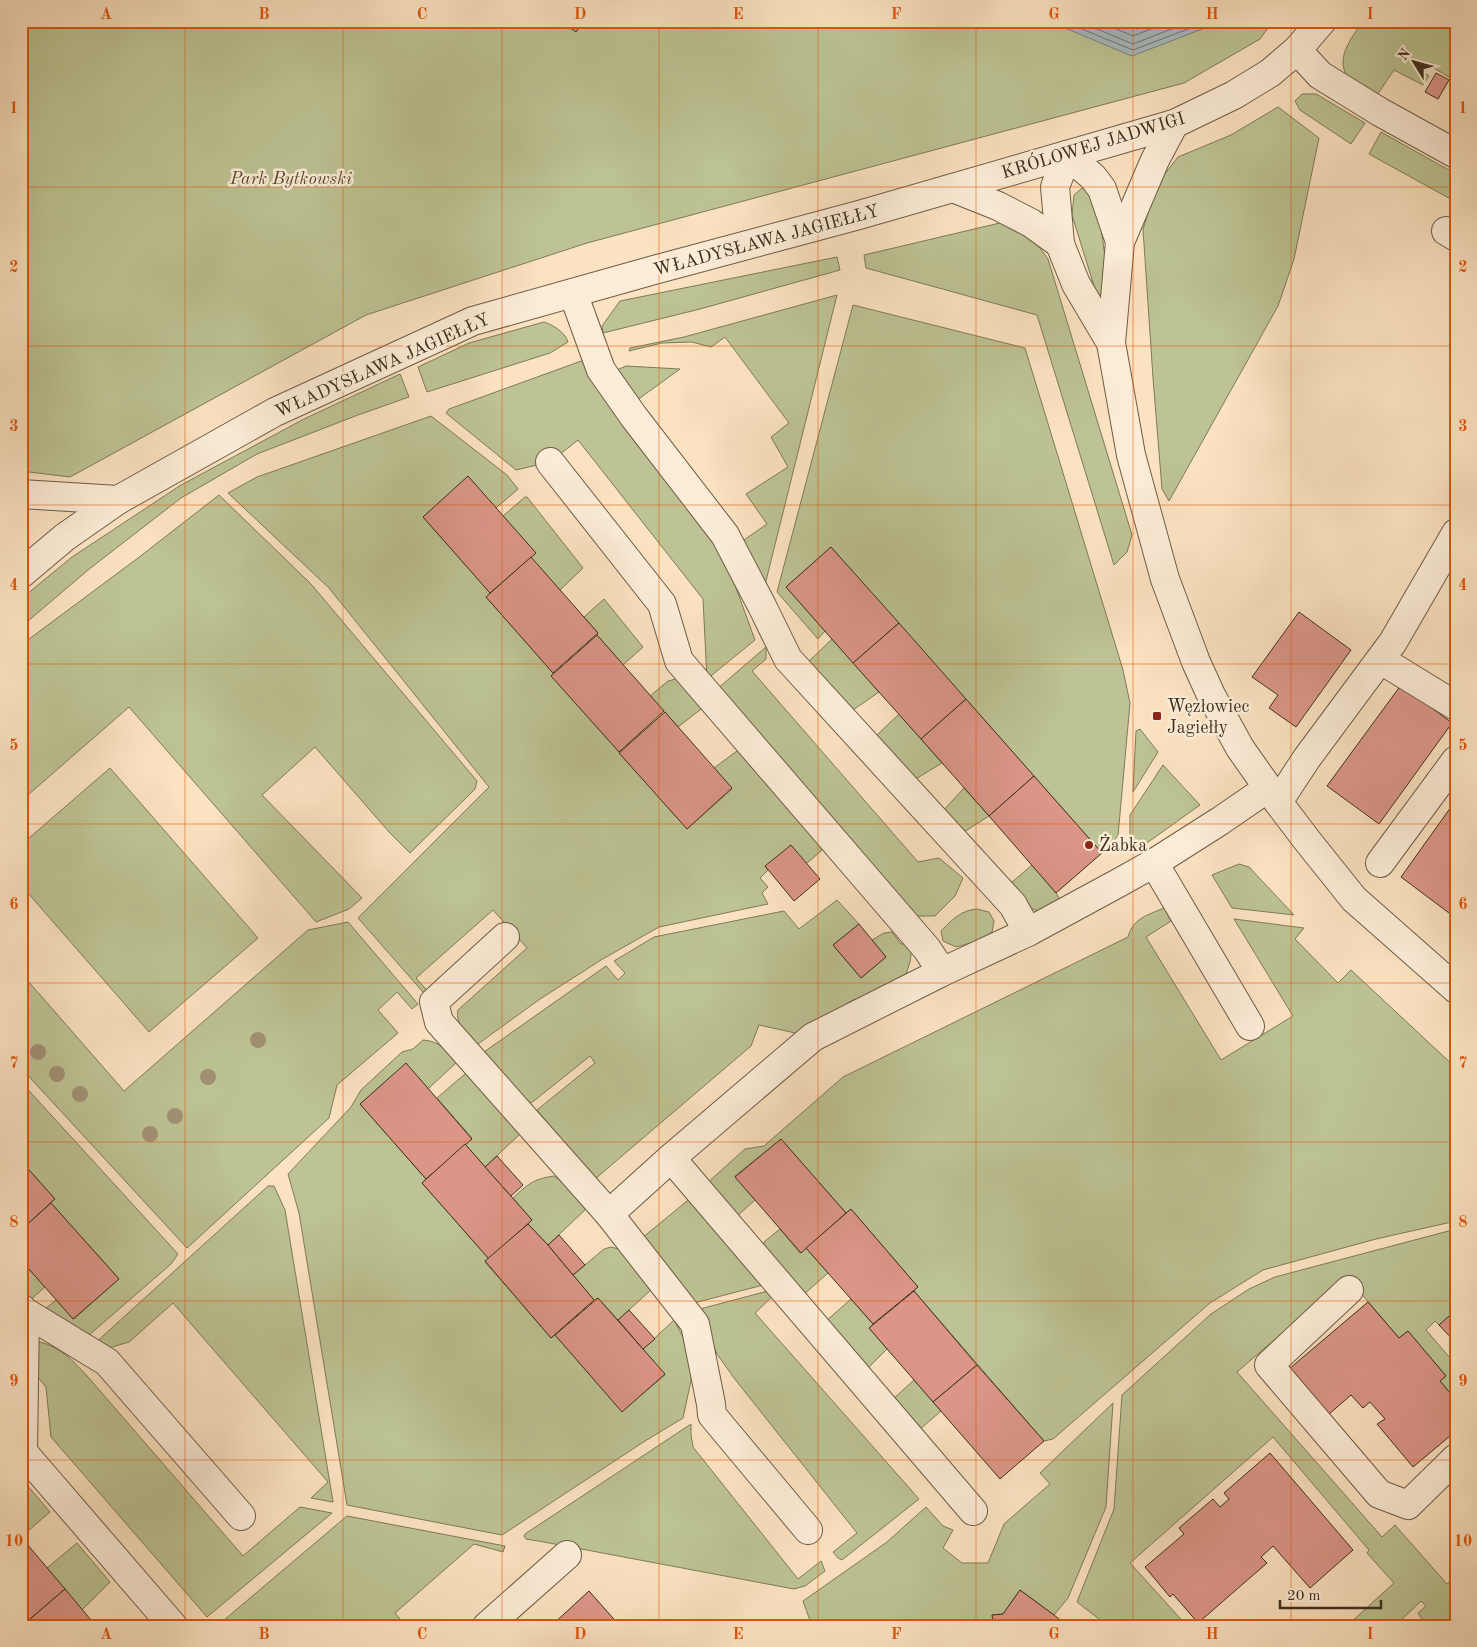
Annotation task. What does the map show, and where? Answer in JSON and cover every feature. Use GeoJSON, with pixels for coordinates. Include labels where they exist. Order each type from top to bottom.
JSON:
{"type":"FeatureCollection","features":[{"type":"Feature","properties":{"kind":"street","name":"KRÓLOWEJ JADWIGI"},"geometry":{"type":"LineString","coordinates":[[953,188],[1174,124],[1234,95],[1270,73],[1298,50],[1322,21]]}},
{"type":"Feature","properties":{"kind":"street"},"geometry":{"type":"LineString","coordinates":[[1298,50],[1320,75],[1387,116],[1456,154]]}},
{"type":"Feature","properties":{"kind":"street"},"geometry":{"type":"LineString","coordinates":[[1174,124],[1155,160],[1120,242],[1110,343],[1131,455],[1165,579],[1196,662],[1211,696],[1240,748],[1273,795],[1354,899],[1456,989]]}},
{"type":"Feature","properties":{"kind":"street"},"geometry":{"type":"LineString","coordinates":[[1110,343],[1076,284],[1060,244],[1055,187],[1067,156],[1093,177],[1102,189],[1120,242]]}},
{"type":"Feature","properties":{"kind":"street"},"geometry":{"type":"LineString","coordinates":[[953,188],[998,206],[1031,223],[1060,244]]}},
{"type":"Feature","properties":{"kind":"street","name":"WŁADYSŁAWA JAGIEŁŁY"},"geometry":{"type":"LineString","coordinates":[[21,574],[65,537],[118,500],[275,412],[473,321],[953,188]]}},
{"type":"Feature","properties":{"kind":"street"},"geometry":{"type":"LineString","coordinates":[[573,293],[601,370],[634,417],[725,535],[788,659],[1013,904],[1028,932]]}},
{"type":"Feature","properties":{"kind":"street"},"geometry":{"type":"LineString","coordinates":[[550,462],[662,604],[679,661],[927,950],[942,972]]}},
{"type":"Feature","properties":{"kind":"street"},"geometry":{"type":"LineString","coordinates":[[21,494],[118,500]]}},
{"type":"Feature","properties":{"kind":"street"},"geometry":{"type":"LineString","coordinates":[[609,1214],[671,1158],[813,1037],[942,972],[1028,932],[1154,863],[1220,821],[1273,795],[1307,758],[1381,660],[1456,533]]}},
{"type":"Feature","properties":{"kind":"street"},"geometry":{"type":"LineString","coordinates":[[1381,660],[1456,706]]}},
{"type":"Feature","properties":{"kind":"street"},"geometry":{"type":"LineString","coordinates":[[1380,863],[1456,760]]}},
{"type":"Feature","properties":{"kind":"street"},"geometry":{"type":"LineString","coordinates":[[1154,863],[1250,1026]]}},
{"type":"Feature","properties":{"kind":"street"},"geometry":{"type":"LineString","coordinates":[[504,937],[434,1002],[439,1022],[609,1214],[695,1324],[712,1415],[808,1530]]}},
{"type":"Feature","properties":{"kind":"street"},"geometry":{"type":"LineString","coordinates":[[671,1158],[973,1512]]}},
{"type":"Feature","properties":{"kind":"street"},"geometry":{"type":"LineString","coordinates":[[1349,1290],[1269,1365],[1379,1494],[1408,1505],[1456,1458]]}},
{"type":"Feature","properties":{"kind":"street"},"geometry":{"type":"LineString","coordinates":[[23,1310],[107,1362],[241,1516]]}},
{"type":"Feature","properties":{"kind":"street"},"geometry":{"type":"LineString","coordinates":[[23,1310],[23,1452],[173,1626]]}},
{"type":"Feature","properties":{"kind":"street"},"geometry":{"type":"LineString","coordinates":[[487,1626],[568,1555]]}},
{"type":"Feature","properties":{"kind":"green space","name":"Park Bytkowski"},"geometry":{"type":"Polygon","coordinates":[[[21,21],[1273,21],[1260,39],[1184,83],[587,243],[366,315],[70,477],[21,471],[21,21]]]}},
{"type":"Feature","properties":{"kind":"green space"},"geometry":{"type":"Polygon","coordinates":[[[1363,21],[1456,21],[1456,73],[1452,79],[1429,65],[1424,73],[1429,76],[1423,85],[1394,70],[1377,95],[1358,87],[1345,72],[1343,57],[1349,42],[1363,21]]]}},
{"type":"Feature","properties":{"kind":"green space"},"geometry":{"type":"Polygon","coordinates":[[[1302,94],[1316,94],[1365,123],[1351,144],[1300,110],[1295,101],[1302,94]]]}},
{"type":"Feature","properties":{"kind":"green space"},"geometry":{"type":"Polygon","coordinates":[[[1278,107],[1319,138],[1294,259],[1278,306],[1169,501],[1162,489],[1143,229],[1157,184],[1178,157],[1231,135],[1278,107]]]}},
{"type":"Feature","properties":{"kind":"green space"},"geometry":{"type":"Polygon","coordinates":[[[1381,132],[1456,174],[1456,202],[1369,154],[1381,132]]]}},
{"type":"Feature","properties":{"kind":"green space"},"geometry":{"type":"Polygon","coordinates":[[[1082,188],[1093,193],[1099,211],[1106,265],[1103,315],[1072,215],[1074,195],[1082,188]]]}},
{"type":"Feature","properties":{"kind":"green space"},"geometry":{"type":"Polygon","coordinates":[[[1004,222],[1036,243],[1048,259],[1132,535],[1127,552],[1114,565],[1037,315],[866,268],[864,255],[1004,222]]]}},
{"type":"Feature","properties":{"kind":"green space"},"geometry":{"type":"Polygon","coordinates":[[[837,257],[840,270],[700,309],[603,333],[602,326],[620,301],[837,257]]]}},
{"type":"Feature","properties":{"kind":"green space"},"geometry":{"type":"Polygon","coordinates":[[[837,295],[763,593],[741,542],[767,524],[746,494],[788,467],[771,437],[789,423],[725,337],[711,347],[692,342],[662,343],[629,351],[630,348],[684,337],[837,295]]]}},
{"type":"Feature","properties":{"kind":"green space"},"geometry":{"type":"Polygon","coordinates":[[[853,305],[1025,348],[1123,670],[1130,703],[1118,836],[1102,853],[831,547],[786,587],[825,631],[818,639],[777,592],[853,305]]]}},
{"type":"Feature","properties":{"kind":"green space"},"geometry":{"type":"Polygon","coordinates":[[[544,322],[558,329],[568,342],[550,353],[427,392],[418,367],[469,343],[544,322]]]}},
{"type":"Feature","properties":{"kind":"green space"},"geometry":{"type":"Polygon","coordinates":[[[584,360],[724,555],[755,640],[707,679],[703,599],[578,440],[550,462],[516,470],[446,413],[449,409],[584,360]]]}},
{"type":"Feature","properties":{"kind":"green space"},"geometry":{"type":"Polygon","coordinates":[[[626,366],[680,369],[633,403],[617,370],[626,366]]]}},
{"type":"Feature","properties":{"kind":"green space"},"geometry":{"type":"Polygon","coordinates":[[[400,374],[409,397],[257,454],[181,498],[88,570],[21,627],[21,599],[72,557],[181,485],[304,419],[400,374]]]}},
{"type":"Feature","properties":{"kind":"green space"},"geometry":{"type":"Polygon","coordinates":[[[431,416],[507,475],[518,489],[496,508],[468,477],[423,517],[490,593],[486,597],[553,673],[552,676],[687,829],[732,789],[714,768],[741,748],[822,841],[821,851],[807,863],[765,866],[768,870],[760,878],[768,887],[762,893],[768,904],[659,927],[601,960],[540,999],[478,1044],[460,1025],[458,1010],[527,948],[493,910],[416,978],[432,996],[429,999],[358,918],[489,787],[329,588],[228,493],[257,477],[431,416]]]}},
{"type":"Feature","properties":{"kind":"green space"},"geometry":{"type":"Polygon","coordinates":[[[219,495],[311,584],[477,781],[475,789],[410,853],[389,832],[315,747],[262,795],[362,898],[349,909],[316,922],[129,707],[21,801],[21,645],[219,495]]]}},
{"type":"Feature","properties":{"kind":"green space"},"geometry":{"type":"Polygon","coordinates":[[[527,497],[583,568],[560,590],[530,557],[503,516],[527,497]]]}},
{"type":"Feature","properties":{"kind":"green space"},"geometry":{"type":"Polygon","coordinates":[[[604,599],[643,647],[623,665],[584,617],[604,599]]]}},
{"type":"Feature","properties":{"kind":"green space"},"geometry":{"type":"Polygon","coordinates":[[[832,639],[879,692],[853,710],[803,667],[832,639]]]}},
{"type":"Feature","properties":{"kind":"green space"},"geometry":{"type":"Polygon","coordinates":[[[766,647],[766,659],[752,671],[918,862],[939,858],[963,878],[955,896],[935,916],[909,914],[716,690],[766,647]]]}},
{"type":"Feature","properties":{"kind":"green space"},"geometry":{"type":"Polygon","coordinates":[[[680,678],[705,706],[678,727],[650,696],[668,681],[680,678]]]}},
{"type":"Feature","properties":{"kind":"green space"},"geometry":{"type":"Polygon","coordinates":[[[899,714],[942,763],[919,777],[912,779],[876,736],[899,714]]]}},
{"type":"Feature","properties":{"kind":"green space"},"geometry":{"type":"Polygon","coordinates":[[[1140,729],[1158,752],[1133,792],[1136,731],[1140,729]]]}},
{"type":"Feature","properties":{"kind":"green space"},"geometry":{"type":"Polygon","coordinates":[[[1163,765],[1200,805],[1144,845],[1130,847],[1130,815],[1163,765]]]}},
{"type":"Feature","properties":{"kind":"green space"},"geometry":{"type":"Polygon","coordinates":[[[110,768],[258,938],[149,1032],[21,885],[21,845],[110,768]]]}},
{"type":"Feature","properties":{"kind":"green space"},"geometry":{"type":"Polygon","coordinates":[[[964,788],[989,816],[964,832],[941,813],[964,788]]]}},
{"type":"Feature","properties":{"kind":"green space"},"geometry":{"type":"Polygon","coordinates":[[[1239,864],[1249,867],[1294,915],[1232,908],[1212,875],[1239,864]]]}},
{"type":"Feature","properties":{"kind":"green space"},"geometry":{"type":"Polygon","coordinates":[[[1032,865],[1061,901],[1038,911],[1020,904],[1005,888],[1032,865]]]}},
{"type":"Feature","properties":{"kind":"green space"},"geometry":{"type":"Polygon","coordinates":[[[837,900],[859,924],[833,945],[861,978],[886,957],[872,940],[884,933],[892,932],[901,944],[908,943],[912,948],[906,974],[886,987],[851,1001],[800,1034],[759,1025],[751,1046],[595,1179],[537,1110],[595,1063],[590,1056],[530,1104],[484,1052],[606,966],[618,980],[625,973],[614,961],[654,937],[784,911],[799,929],[837,900]]]}},
{"type":"Feature","properties":{"kind":"green space"},"geometry":{"type":"Polygon","coordinates":[[[1164,908],[1171,921],[1146,937],[1221,1060],[1293,1016],[1234,919],[1304,928],[1295,939],[1338,983],[1351,970],[1456,1068],[1456,1221],[1376,1239],[1263,1270],[1210,1303],[1053,1439],[1044,1441],[914,1291],[918,1287],[851,1209],[846,1213],[781,1139],[735,1176],[755,1200],[736,1217],[706,1184],[745,1149],[764,1146],[843,1077],[1128,937],[1133,925],[1137,921],[1164,908]]]}},
{"type":"Feature","properties":{"kind":"green space"},"geometry":{"type":"Polygon","coordinates":[[[977,909],[989,912],[994,921],[992,932],[978,941],[956,947],[943,941],[941,931],[949,923],[966,911],[977,909]]]}},
{"type":"Feature","properties":{"kind":"green space"},"geometry":{"type":"Polygon","coordinates":[[[348,922],[418,1004],[412,1009],[397,992],[378,1010],[398,1033],[337,1085],[329,1118],[187,1248],[21,1068],[21,973],[124,1091],[308,930],[348,922]]]}},
{"type":"Feature","properties":{"kind":"green space"},"geometry":{"type":"Polygon","coordinates":[[[423,1040],[434,1042],[442,1047],[457,1062],[428,1089],[406,1064],[360,1104],[426,1179],[422,1183],[489,1259],[485,1262],[551,1338],[555,1335],[622,1411],[665,1375],[643,1349],[674,1320],[683,1337],[692,1376],[683,1418],[502,1535],[347,1505],[299,1213],[288,1174],[351,1107],[361,1090],[402,1052],[413,1049],[423,1040]]]}},
{"type":"Feature","properties":{"kind":"green space"},"geometry":{"type":"Polygon","coordinates":[[[466,1073],[520,1134],[485,1167],[465,1144],[472,1138],[437,1098],[466,1073]]]}},
{"type":"Feature","properties":{"kind":"green space"},"geometry":{"type":"Polygon","coordinates":[[[21,1082],[178,1254],[171,1264],[88,1336],[44,1310],[56,1300],[74,1319],[119,1279],[51,1203],[55,1199],[21,1161],[21,1082]]]}},
{"type":"Feature","properties":{"kind":"green space"},"geometry":{"type":"Polygon","coordinates":[[[554,1176],[564,1183],[586,1209],[548,1245],[528,1224],[532,1220],[513,1198],[531,1183],[554,1176]]]}},
{"type":"Feature","properties":{"kind":"green space"},"geometry":{"type":"Polygon","coordinates":[[[268,1186],[274,1186],[285,1210],[333,1502],[311,1498],[328,1482],[173,1303],[129,1342],[105,1349],[93,1345],[268,1186]]]}},
{"type":"Feature","properties":{"kind":"green space"},"geometry":{"type":"Polygon","coordinates":[[[692,1197],[767,1284],[694,1303],[642,1238],[692,1197]]]}},
{"type":"Feature","properties":{"kind":"green space"},"geometry":{"type":"Polygon","coordinates":[[[780,1229],[800,1253],[806,1248],[828,1273],[802,1296],[764,1250],[764,1242],[780,1229]]]}},
{"type":"Feature","properties":{"kind":"green space"},"geometry":{"type":"Polygon","coordinates":[[[1456,1229],[1456,1310],[1439,1325],[1435,1321],[1426,1330],[1456,1365],[1456,1400],[1440,1381],[1446,1376],[1408,1331],[1399,1338],[1347,1277],[1237,1372],[1382,1537],[1395,1525],[1447,1584],[1456,1577],[1456,1626],[1427,1626],[1418,1613],[1426,1606],[1421,1601],[1395,1626],[1353,1626],[1350,1623],[1394,1583],[1367,1553],[1369,1550],[1273,1437],[1130,1563],[1187,1626],[1108,1626],[1077,1602],[1114,1509],[1122,1395],[1211,1314],[1249,1289],[1275,1277],[1456,1229]]]}},
{"type":"Feature","properties":{"kind":"green space"},"geometry":{"type":"Polygon","coordinates":[[[611,1247],[619,1249],[653,1288],[618,1320],[598,1298],[594,1300],[573,1275],[604,1249],[611,1247]]]}},
{"type":"Feature","properties":{"kind":"green space"},"geometry":{"type":"Polygon","coordinates":[[[21,1260],[45,1287],[27,1303],[21,1300],[21,1260]]]}},
{"type":"Feature","properties":{"kind":"green space"},"geometry":{"type":"Polygon","coordinates":[[[768,1291],[774,1295],[755,1313],[919,1499],[842,1560],[833,1552],[857,1533],[717,1354],[700,1309],[768,1291]]]}},
{"type":"Feature","properties":{"kind":"green space"},"geometry":{"type":"Polygon","coordinates":[[[851,1299],[873,1324],[869,1328],[887,1349],[866,1370],[825,1322],[851,1299]]]}},
{"type":"Feature","properties":{"kind":"green space"},"geometry":{"type":"Polygon","coordinates":[[[40,1342],[61,1351],[83,1371],[243,1556],[300,1507],[332,1513],[207,1617],[51,1437],[46,1387],[31,1369],[30,1345],[40,1342]]]}},
{"type":"Feature","properties":{"kind":"green space"},"geometry":{"type":"Polygon","coordinates":[[[914,1380],[941,1411],[919,1430],[892,1400],[914,1380]]]}},
{"type":"Feature","properties":{"kind":"green space"},"geometry":{"type":"Polygon","coordinates":[[[1113,1403],[1106,1507],[1068,1598],[1054,1615],[1020,1590],[1003,1614],[992,1615],[994,1626],[812,1626],[803,1601],[887,1542],[926,1507],[943,1526],[953,1530],[943,1548],[962,1563],[988,1563],[1004,1524],[1050,1484],[1040,1473],[1113,1403]]]}},
{"type":"Feature","properties":{"kind":"green space"},"geometry":{"type":"Polygon","coordinates":[[[691,1424],[693,1447],[798,1579],[821,1561],[825,1571],[805,1586],[794,1589],[526,1539],[525,1534],[691,1424]]]}},
{"type":"Feature","properties":{"kind":"green space"},"geometry":{"type":"Polygon","coordinates":[[[21,1478],[50,1512],[21,1537],[21,1478]]]}},
{"type":"Feature","properties":{"kind":"green space"},"geometry":{"type":"Polygon","coordinates":[[[347,1516],[505,1546],[503,1552],[474,1544],[395,1613],[406,1626],[217,1626],[347,1516]]]}},
{"type":"Feature","properties":{"kind":"green space"},"geometry":{"type":"Polygon","coordinates":[[[77,1543],[110,1582],[82,1610],[47,1568],[77,1543]]]}},
{"type":"Feature","properties":{"kind":"water"},"geometry":{"type":"Polygon","coordinates":[[[1055,21],[1223,21],[1132,56],[1058,25],[1055,21]]]}},
{"type":"Feature","properties":{"kind":"building"},"geometry":{"type":"Polygon","coordinates":[[[560,21],[584,21],[576,32],[560,21]]]}},
{"type":"Feature","properties":{"kind":"building"},"geometry":{"type":"Polygon","coordinates":[[[1436,73],[1449,80],[1438,99],[1425,92],[1436,73]]]}},
{"type":"Feature","properties":{"kind":"building"},"geometry":{"type":"Polygon","coordinates":[[[468,476],[536,553],[490,593],[423,517],[468,476]]]}},
{"type":"Feature","properties":{"kind":"building"},"geometry":{"type":"Polygon","coordinates":[[[831,547],[899,623],[853,663],[786,587],[831,547]]]}},
{"type":"Feature","properties":{"kind":"building"},"geometry":{"type":"Polygon","coordinates":[[[531,557],[598,633],[553,673],[486,597],[531,557]]]}},
{"type":"Feature","properties":{"kind":"building"},"geometry":{"type":"Polygon","coordinates":[[[1299,612],[1351,650],[1296,727],[1269,708],[1278,695],[1252,677],[1299,612]]]}},
{"type":"Feature","properties":{"kind":"building"},"geometry":{"type":"Polygon","coordinates":[[[899,623],[966,699],[921,739],[853,663],[899,623]]]}},
{"type":"Feature","properties":{"kind":"building"},"geometry":{"type":"Polygon","coordinates":[[[597,635],[664,711],[619,752],[551,676],[597,635]]]}},
{"type":"Feature","properties":{"kind":"building"},"geometry":{"type":"Polygon","coordinates":[[[1401,685],[1452,723],[1379,824],[1327,786],[1401,685]]]}},
{"type":"Feature","properties":{"kind":"building"},"geometry":{"type":"Polygon","coordinates":[[[966,699],[1034,776],[989,816],[921,739],[966,699]]]}},
{"type":"Feature","properties":{"kind":"building"},"geometry":{"type":"Polygon","coordinates":[[[665,712],[732,788],[687,829],[619,753],[665,712]]]}},
{"type":"Feature","properties":{"kind":"building"},"geometry":{"type":"Polygon","coordinates":[[[1034,776],[1102,853],[1056,893],[989,816],[1034,776]]]}},
{"type":"Feature","properties":{"kind":"building"},"geometry":{"type":"Polygon","coordinates":[[[1456,800],[1456,912],[1453,916],[1401,877],[1456,800]]]}},
{"type":"Feature","properties":{"kind":"building"},"geometry":{"type":"Polygon","coordinates":[[[791,845],[820,879],[794,901],[765,866],[791,845]]]}},
{"type":"Feature","properties":{"kind":"building"},"geometry":{"type":"Polygon","coordinates":[[[859,924],[886,957],[861,978],[833,945],[859,924]]]}},
{"type":"Feature","properties":{"kind":"building"},"geometry":{"type":"Polygon","coordinates":[[[406,1063],[472,1139],[426,1179],[360,1104],[406,1063]]]}},
{"type":"Feature","properties":{"kind":"building"},"geometry":{"type":"Polygon","coordinates":[[[781,1139],[846,1213],[801,1253],[735,1177],[781,1139]]]}},
{"type":"Feature","properties":{"kind":"building"},"geometry":{"type":"Polygon","coordinates":[[[465,1144],[532,1220],[489,1259],[422,1183],[465,1144]]]}},
{"type":"Feature","properties":{"kind":"building"},"geometry":{"type":"Polygon","coordinates":[[[497,1156],[523,1185],[511,1196],[485,1167],[497,1156]]]}},
{"type":"Feature","properties":{"kind":"building"},"geometry":{"type":"Polygon","coordinates":[[[21,1161],[55,1199],[21,1230],[21,1161]]]}},
{"type":"Feature","properties":{"kind":"building"},"geometry":{"type":"Polygon","coordinates":[[[51,1203],[119,1279],[73,1319],[21,1260],[21,1230],[51,1203]]]}},
{"type":"Feature","properties":{"kind":"building"},"geometry":{"type":"Polygon","coordinates":[[[851,1209],[918,1287],[873,1324],[806,1248],[851,1209]]]}},
{"type":"Feature","properties":{"kind":"building"},"geometry":{"type":"Polygon","coordinates":[[[528,1224],[594,1300],[551,1338],[485,1261],[528,1224]]]}},
{"type":"Feature","properties":{"kind":"building"},"geometry":{"type":"Polygon","coordinates":[[[559,1235],[585,1265],[573,1275],[548,1245],[559,1235]]]}},
{"type":"Feature","properties":{"kind":"building"},"geometry":{"type":"Polygon","coordinates":[[[914,1291],[977,1365],[933,1402],[869,1328],[914,1291]]]}},
{"type":"Feature","properties":{"kind":"building"},"geometry":{"type":"Polygon","coordinates":[[[598,1298],[665,1374],[622,1412],[555,1335],[598,1298]]]}},
{"type":"Feature","properties":{"kind":"building"},"geometry":{"type":"Polygon","coordinates":[[[1368,1302],[1399,1338],[1408,1331],[1446,1376],[1440,1381],[1456,1400],[1456,1431],[1413,1467],[1377,1424],[1385,1419],[1370,1402],[1363,1408],[1351,1395],[1328,1415],[1289,1369],[1368,1302]]]}},
{"type":"Feature","properties":{"kind":"building"},"geometry":{"type":"Polygon","coordinates":[[[629,1310],[655,1339],[643,1349],[618,1320],[629,1310]]]}},
{"type":"Feature","properties":{"kind":"building"},"geometry":{"type":"Polygon","coordinates":[[[1456,1310],[1456,1343],[1439,1325],[1456,1310]]]}},
{"type":"Feature","properties":{"kind":"building"},"geometry":{"type":"Polygon","coordinates":[[[977,1365],[1044,1441],[1000,1479],[933,1402],[977,1365]]]}},
{"type":"Feature","properties":{"kind":"building"},"geometry":{"type":"Polygon","coordinates":[[[1270,1453],[1353,1550],[1310,1588],[1273,1546],[1261,1557],[1267,1563],[1198,1623],[1173,1594],[1170,1597],[1145,1567],[1184,1534],[1179,1528],[1213,1499],[1220,1507],[1229,1499],[1224,1493],[1270,1453]]]}},
{"type":"Feature","properties":{"kind":"building"},"geometry":{"type":"Polygon","coordinates":[[[21,1537],[65,1589],[22,1626],[21,1626],[21,1537]]]}},
{"type":"Feature","properties":{"kind":"building"},"geometry":{"type":"Polygon","coordinates":[[[65,1589],[96,1626],[22,1626],[65,1589]]]}},
{"type":"Feature","properties":{"kind":"building"},"geometry":{"type":"Polygon","coordinates":[[[1020,1590],[1068,1626],[994,1626],[992,1615],[1003,1614],[1020,1590]]]}},
{"type":"Feature","properties":{"kind":"building"},"geometry":{"type":"Polygon","coordinates":[[[589,1591],[620,1626],[551,1626],[589,1591]]]}},
{"type":"Feature","properties":{"kind":"place","name":"Węzłowiec Jagiełły"},"geometry":{"type":"Point","coordinates":[1157,716]}},
{"type":"Feature","properties":{"kind":"place","name":"Żabka"},"geometry":{"type":"Point","coordinates":[1089,845]}}]}
